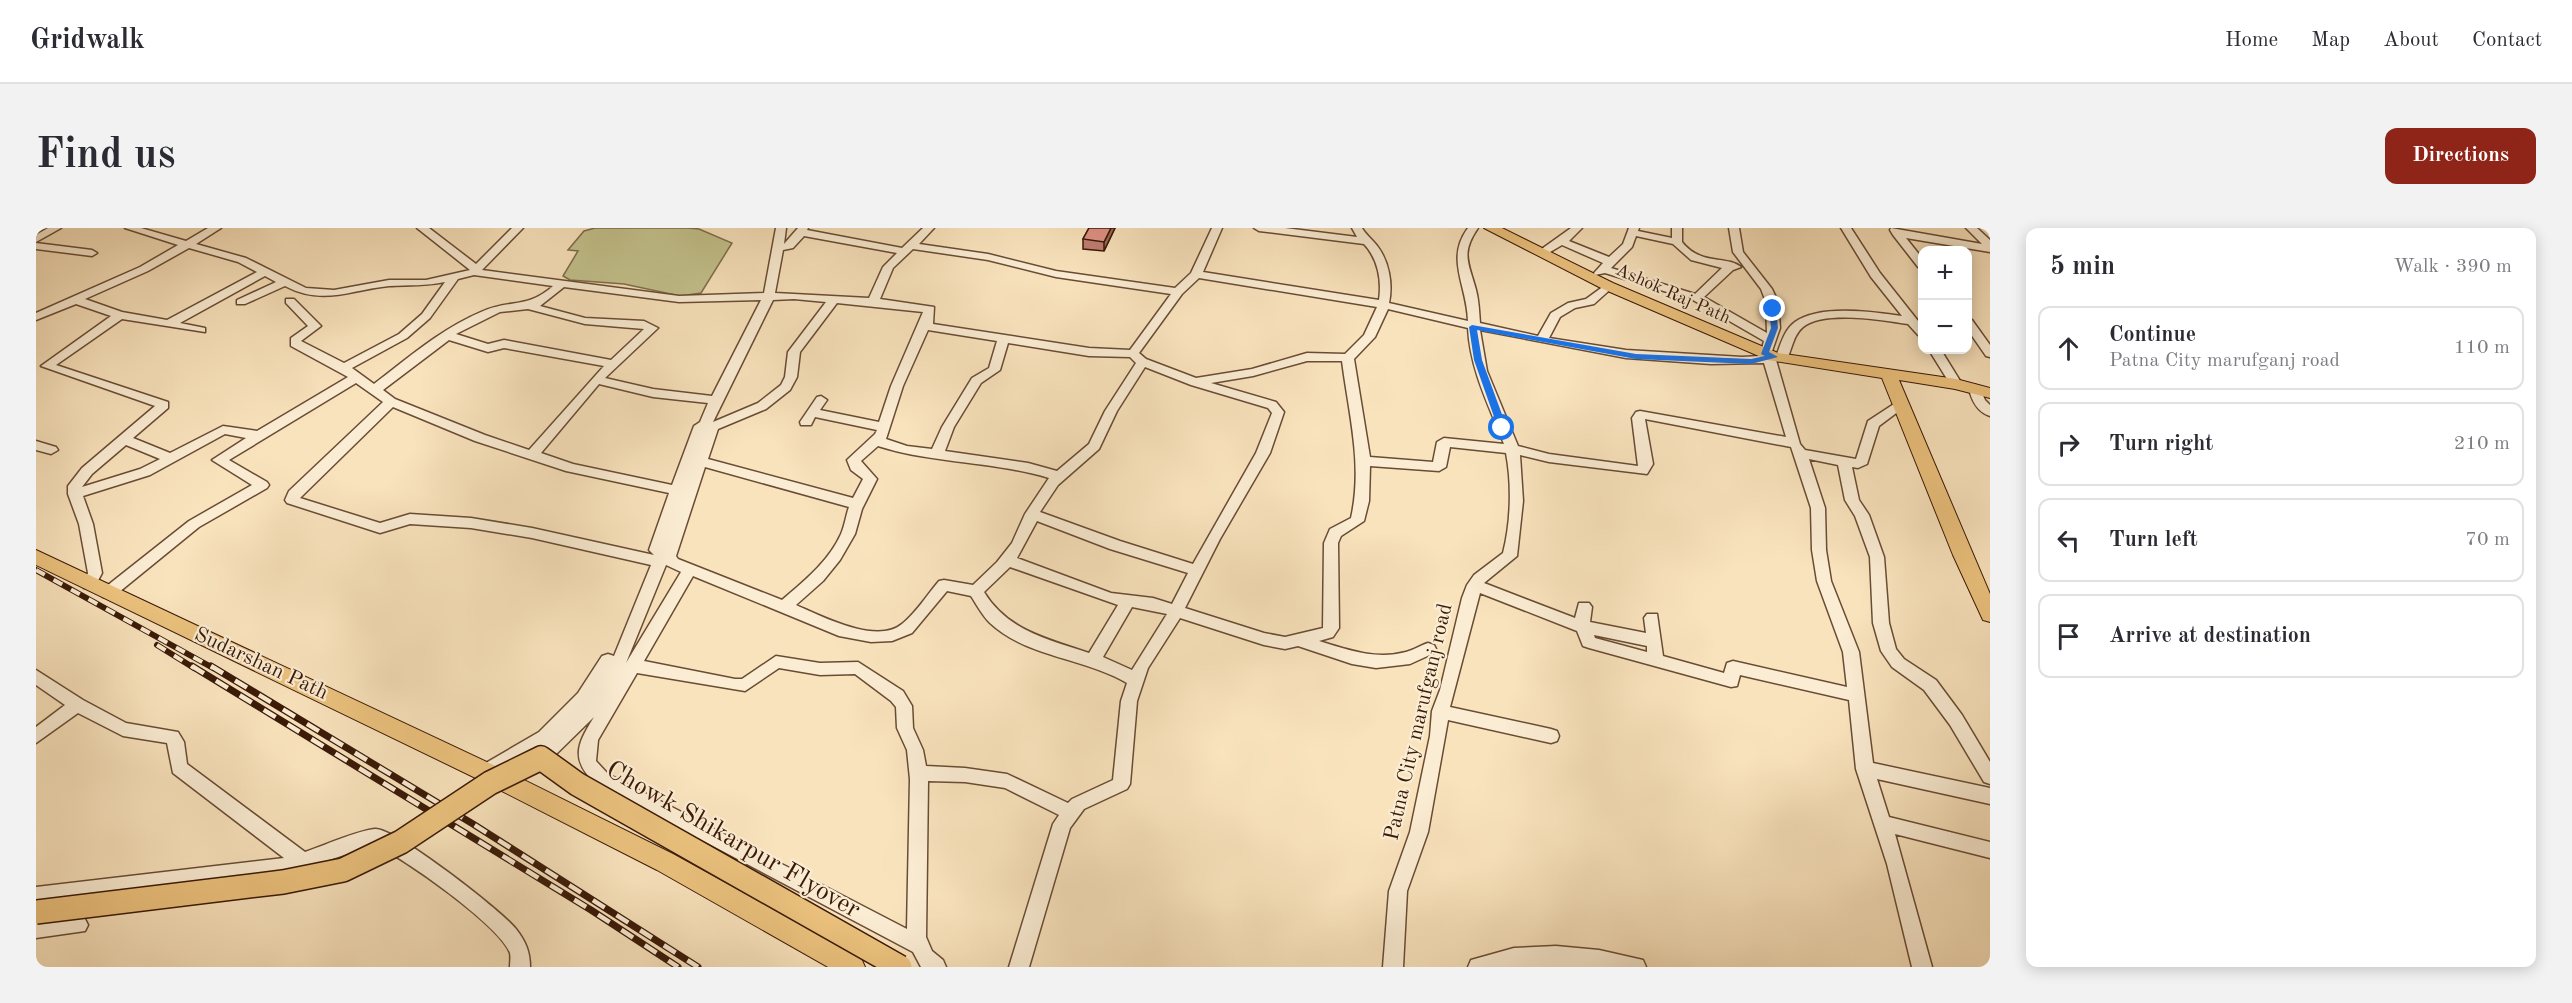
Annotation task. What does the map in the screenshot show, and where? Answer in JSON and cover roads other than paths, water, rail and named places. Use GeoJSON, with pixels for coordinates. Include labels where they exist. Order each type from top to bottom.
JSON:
{"type":"FeatureCollection","features":[{"type":"Feature","properties":{"kind":"main road","name":"Ashok Raj Path"},"geometry":{"type":"LineString","coordinates":[[1491,228],[1541,253],[1603,270],[1608,286],[1772,353],[1956,384],[1983,391]]}},
{"type":"Feature","properties":{"kind":"main road"},"geometry":{"type":"LineString","coordinates":[[1888,374],[1962,555],[1990,615]]}},
{"type":"Feature","properties":{"kind":"main road","name":"Sudarshan Path"},"geometry":{"type":"LineString","coordinates":[[36,557],[309,686],[665,862],[852,967]]}},
{"type":"Feature","properties":{"kind":"main road"},"geometry":{"type":"LineString","coordinates":[[36,912],[283,882],[343,870],[401,842],[490,783],[541,758]]}},
{"type":"Feature","properties":{"kind":"main road","name":"Chowk Shikarpur Flyover"},"geometry":{"type":"LineString","coordinates":[[541,758],[578,784],[900,967]]}},
{"type":"Feature","properties":{"kind":"street"},"geometry":{"type":"LineString","coordinates":[[36,239],[56,228]]}},
{"type":"Feature","properties":{"kind":"street"},"geometry":{"type":"LineString","coordinates":[[130,228],[242,260],[303,291],[334,293],[383,284],[426,283],[453,279],[475,271],[518,228]]}},
{"type":"Feature","properties":{"kind":"street"},"geometry":{"type":"LineString","coordinates":[[36,317],[144,269],[216,228]]}},
{"type":"Feature","properties":{"kind":"street"},"geometry":{"type":"LineString","coordinates":[[422,228],[475,271],[560,285],[679,299],[768,297],[834,299],[930,309],[897,386],[881,434],[854,460],[856,468],[866,472],[870,479],[857,504],[848,534],[836,556],[818,577],[784,607]]}},
{"type":"Feature","properties":{"kind":"street"},"geometry":{"type":"LineString","coordinates":[[781,228],[768,297],[715,400],[700,461],[669,556],[672,563],[689,571],[726,582],[844,632],[892,635],[906,629],[944,585],[976,591],[990,613],[1005,626],[1043,643],[1124,672],[1135,680]]}},
{"type":"Feature","properties":{"kind":"street"},"geometry":{"type":"LineString","coordinates":[[873,302],[888,267],[929,228]]}},
{"type":"Feature","properties":{"kind":"street"},"geometry":{"type":"LineString","coordinates":[[976,591],[1006,560],[1026,534],[1032,514],[1043,495],[1059,476],[1094,446],[1137,358],[1178,292],[1196,274],[1217,228]]}},
{"type":"Feature","properties":{"kind":"street"},"geometry":{"type":"LineString","coordinates":[[1259,228],[1366,241]]}},
{"type":"Feature","properties":{"kind":"street"},"geometry":{"type":"LineString","coordinates":[[1195,382],[1252,372],[1306,357],[1348,358],[1378,325],[1385,305],[1381,263],[1375,250],[1357,228]]}},
{"type":"Feature","properties":{"kind":"street","name":"Patna City marufganj road"},"geometry":{"type":"LineString","coordinates":[[1393,967],[1398,891],[1419,832],[1438,736],[1440,711],[1448,690],[1474,585],[1486,573],[1503,563],[1513,549],[1515,505],[1512,448],[1478,360],[1472,327],[1471,292],[1460,257],[1462,243],[1473,228]]}},
{"type":"Feature","properties":{"kind":"street"},"geometry":{"type":"LineString","coordinates":[[1541,253],[1577,228]]}},
{"type":"Feature","properties":{"kind":"street"},"geometry":{"type":"LineString","coordinates":[[1677,228],[1677,242]]}},
{"type":"Feature","properties":{"kind":"street"},"geometry":{"type":"LineString","coordinates":[[1734,228],[1736,247],[1766,289],[1772,302],[1774,328],[1772,353],[1797,448],[1818,508],[1819,550],[1824,581],[1851,652],[1854,695],[1865,769],[1883,823],[1922,967]]}},
{"type":"Feature","properties":{"kind":"street"},"geometry":{"type":"LineString","coordinates":[[1846,228],[1875,275],[1918,327]]}},
{"type":"Feature","properties":{"kind":"street"},"geometry":{"type":"LineString","coordinates":[[1974,231],[1988,233],[1988,228]]}},
{"type":"Feature","properties":{"kind":"street"},"geometry":{"type":"LineString","coordinates":[[777,249],[789,246],[802,230],[908,248],[988,257],[1056,274],[1178,292]]}},
{"type":"Feature","properties":{"kind":"street"},"geometry":{"type":"LineString","coordinates":[[1603,270],[1624,250],[1635,230],[1677,242],[1690,255],[1730,267],[1749,267]]}},
{"type":"Feature","properties":{"kind":"street"},"geometry":{"type":"LineString","coordinates":[[1895,231],[1990,248]]}},
{"type":"Feature","properties":{"kind":"street"},"geometry":{"type":"LineString","coordinates":[[1895,231],[1918,259]]}},
{"type":"Feature","properties":{"kind":"street"},"geometry":{"type":"LineString","coordinates":[[1974,231],[1990,248]]}},
{"type":"Feature","properties":{"kind":"street"},"geometry":{"type":"LineString","coordinates":[[1561,241],[1603,270],[1697,298],[1772,353]]}},
{"type":"Feature","properties":{"kind":"street"},"geometry":{"type":"LineString","coordinates":[[36,246],[92,253]]}},
{"type":"Feature","properties":{"kind":"street"},"geometry":{"type":"LineString","coordinates":[[1697,298],[1730,267]]}},
{"type":"Feature","properties":{"kind":"street"},"geometry":{"type":"LineString","coordinates":[[169,324],[265,272]]}},
{"type":"Feature","properties":{"kind":"street"},"geometry":{"type":"LineString","coordinates":[[1196,274],[1385,305],[1472,327],[1610,352],[1672,360],[1751,361],[1772,353],[1797,326],[1810,320],[1855,316],[1913,321]]}},
{"type":"Feature","properties":{"kind":"street"},"geometry":{"type":"LineString","coordinates":[[344,368],[403,336],[426,316],[453,279]]}},
{"type":"Feature","properties":{"kind":"street"},"geometry":{"type":"LineString","coordinates":[[241,302],[284,282]]}},
{"type":"Feature","properties":{"kind":"street"},"geometry":{"type":"LineString","coordinates":[[375,390],[446,335],[488,313],[532,307],[544,301],[560,285]]}},
{"type":"Feature","properties":{"kind":"street"},"geometry":{"type":"LineString","coordinates":[[1542,339],[1555,315],[1572,305],[1590,302],[1608,286]]}},
{"type":"Feature","properties":{"kind":"street"},"geometry":{"type":"LineString","coordinates":[[485,772],[545,737],[584,698],[605,667],[653,560],[699,427],[762,406],[786,387],[791,377],[794,352],[834,299]]}},
{"type":"Feature","properties":{"kind":"street"},"geometry":{"type":"LineString","coordinates":[[76,300],[120,315],[201,330]]}},
{"type":"Feature","properties":{"kind":"street"},"geometry":{"type":"LineString","coordinates":[[290,301],[315,326],[295,340],[295,343],[344,368],[391,402],[480,438],[572,468],[676,490]]}},
{"type":"Feature","properties":{"kind":"street"},"geometry":{"type":"LineString","coordinates":[[532,307],[585,321],[649,325],[650,330],[596,380],[532,455]]}},
{"type":"Feature","properties":{"kind":"street"},"geometry":{"type":"LineString","coordinates":[[42,370],[120,315]]}},
{"type":"Feature","properties":{"kind":"street"},"geometry":{"type":"LineString","coordinates":[[925,325],[1137,358],[1195,382],[1272,405],[1278,412],[1263,453],[1196,570],[1176,612],[1150,650],[1135,680],[1129,701],[1121,784],[1088,799],[1070,812],[1062,824],[1019,967]]}},
{"type":"Feature","properties":{"kind":"street"},"geometry":{"type":"LineString","coordinates":[[1972,328],[1990,353]]}},
{"type":"Feature","properties":{"kind":"street"},"geometry":{"type":"LineString","coordinates":[[446,335],[488,348],[504,344],[615,364]]}},
{"type":"Feature","properties":{"kind":"street"},"geometry":{"type":"LineString","coordinates":[[937,454],[948,427],[976,381],[994,370],[1004,338]]}},
{"type":"Feature","properties":{"kind":"street"},"geometry":{"type":"LineString","coordinates":[[1937,354],[1956,384]]}},
{"type":"Feature","properties":{"kind":"street"},"geometry":{"type":"LineString","coordinates":[[1006,560],[1097,594],[1128,601],[1153,603],[1264,639],[1285,643],[1324,635],[1330,628],[1331,543],[1335,533],[1357,521],[1361,503],[1362,438],[1348,358]]}},
{"type":"Feature","properties":{"kind":"street"},"geometry":{"type":"LineString","coordinates":[[42,370],[164,405],[80,478],[75,486],[75,494],[86,524],[95,573],[89,584]]}},
{"type":"Feature","properties":{"kind":"street"},"geometry":{"type":"LineString","coordinates":[[108,593],[194,524],[262,485],[219,460],[355,378]]}},
{"type":"Feature","properties":{"kind":"street"},"geometry":{"type":"LineString","coordinates":[[596,380],[652,393],[715,400]]}},
{"type":"Feature","properties":{"kind":"street"},"geometry":{"type":"LineString","coordinates":[[1983,391],[1979,402],[1990,412]]}},
{"type":"Feature","properties":{"kind":"street"},"geometry":{"type":"LineString","coordinates":[[821,400],[810,418],[881,434],[896,448],[1028,467],[1059,476]]}},
{"type":"Feature","properties":{"kind":"street"},"geometry":{"type":"LineString","coordinates":[[391,402],[294,494],[292,500],[380,528],[386,528],[404,519],[455,521],[554,538],[653,560]]}},
{"type":"Feature","properties":{"kind":"street"},"geometry":{"type":"LineString","coordinates":[[1363,461],[1439,467],[1444,442],[1512,448],[1549,458],[1642,471],[1646,464],[1638,418],[1640,415],[1647,415],[1858,464],[1862,461],[1873,424],[1901,405]]}},
{"type":"Feature","properties":{"kind":"street"},"geometry":{"type":"LineString","coordinates":[[541,758],[555,747],[603,692],[660,560],[701,440],[709,425]]}},
{"type":"Feature","properties":{"kind":"street"},"geometry":{"type":"LineString","coordinates":[[75,494],[136,475],[173,459],[224,429],[262,436]]}},
{"type":"Feature","properties":{"kind":"street"},"geometry":{"type":"LineString","coordinates":[[123,439],[173,459]]}},
{"type":"Feature","properties":{"kind":"street"},"geometry":{"type":"LineString","coordinates":[[36,446],[51,450]]}},
{"type":"Feature","properties":{"kind":"street"},"geometry":{"type":"LineString","coordinates":[[700,461],[735,469],[798,490],[857,504]]}},
{"type":"Feature","properties":{"kind":"street"},"geometry":{"type":"LineString","coordinates":[[1845,462],[1852,500],[1862,515],[1877,557],[1881,623],[1889,651],[1898,663],[1930,686],[1956,720],[1990,777]]}},
{"type":"Feature","properties":{"kind":"street"},"geometry":{"type":"LineString","coordinates":[[1032,514],[1133,551],[1196,570]]}},
{"type":"Feature","properties":{"kind":"street"},"geometry":{"type":"LineString","coordinates":[[689,571],[590,738],[584,755],[588,767],[602,779],[918,945]]}},
{"type":"Feature","properties":{"kind":"street"},"geometry":{"type":"LineString","coordinates":[[1474,585],[1580,626],[1654,641]]}},
{"type":"Feature","properties":{"kind":"street"},"geometry":{"type":"LineString","coordinates":[[1093,660],[1128,601]]}},
{"type":"Feature","properties":{"kind":"street"},"geometry":{"type":"LineString","coordinates":[[1580,626],[1584,607]]}},
{"type":"Feature","properties":{"kind":"street"},"geometry":{"type":"LineString","coordinates":[[1652,618],[1656,660]]}},
{"type":"Feature","properties":{"kind":"street"},"geometry":{"type":"LineString","coordinates":[[1580,626],[1583,627],[1589,642],[1731,681],[1733,667],[1854,695]]}},
{"type":"Feature","properties":{"kind":"street"},"geometry":{"type":"LineString","coordinates":[[1296,640],[1352,658],[1376,662],[1410,658],[1428,649]]}},
{"type":"Feature","properties":{"kind":"street"},"geometry":{"type":"LineString","coordinates":[[633,666],[702,677],[735,686],[745,685],[776,662],[820,669],[858,668],[901,701],[905,713],[905,728],[915,750],[918,773],[914,913],[918,945],[925,958],[936,967]]}},
{"type":"Feature","properties":{"kind":"street"},"geometry":{"type":"LineString","coordinates":[[36,676],[77,705],[123,729],[172,737],[176,742],[179,768],[304,862]]}},
{"type":"Feature","properties":{"kind":"street"},"geometry":{"type":"LineString","coordinates":[[38,733],[77,705]]}},
{"type":"Feature","properties":{"kind":"street"},"geometry":{"type":"LineString","coordinates":[[1440,711],[1551,736]]}},
{"type":"Feature","properties":{"kind":"street"},"geometry":{"type":"LineString","coordinates":[[1865,769],[1990,795]]}},
{"type":"Feature","properties":{"kind":"street"},"geometry":{"type":"LineString","coordinates":[[918,773],[965,774],[1006,781],[1070,812]]}},
{"type":"Feature","properties":{"kind":"street"},"geometry":{"type":"LineString","coordinates":[[1883,823],[1990,850]]}},
{"type":"Feature","properties":{"kind":"street"},"geometry":{"type":"LineString","coordinates":[[36,896],[286,866],[304,862],[369,838],[381,838],[479,904],[519,946],[522,953],[520,967]]}},
{"type":"Feature","properties":{"kind":"street"},"geometry":{"type":"LineString","coordinates":[[36,929],[78,925]]}},
{"type":"Feature","properties":{"kind":"street"},"geometry":{"type":"LineString","coordinates":[[1478,967],[1497,960],[1520,956],[1603,960],[1636,967]]}},
{"type":"Feature","properties":{"kind":"railway"},"geometry":{"type":"LineString","coordinates":[[36,570],[213,668]]}},
{"type":"Feature","properties":{"kind":"railway"},"geometry":{"type":"LineString","coordinates":[[157,645],[194,668]]}},
{"type":"Feature","properties":{"kind":"railway"},"geometry":{"type":"LineString","coordinates":[[192,666],[591,910],[678,967]]}},
{"type":"Feature","properties":{"kind":"railway"},"geometry":{"type":"LineString","coordinates":[[211,666],[473,824],[698,967]]}}]}
